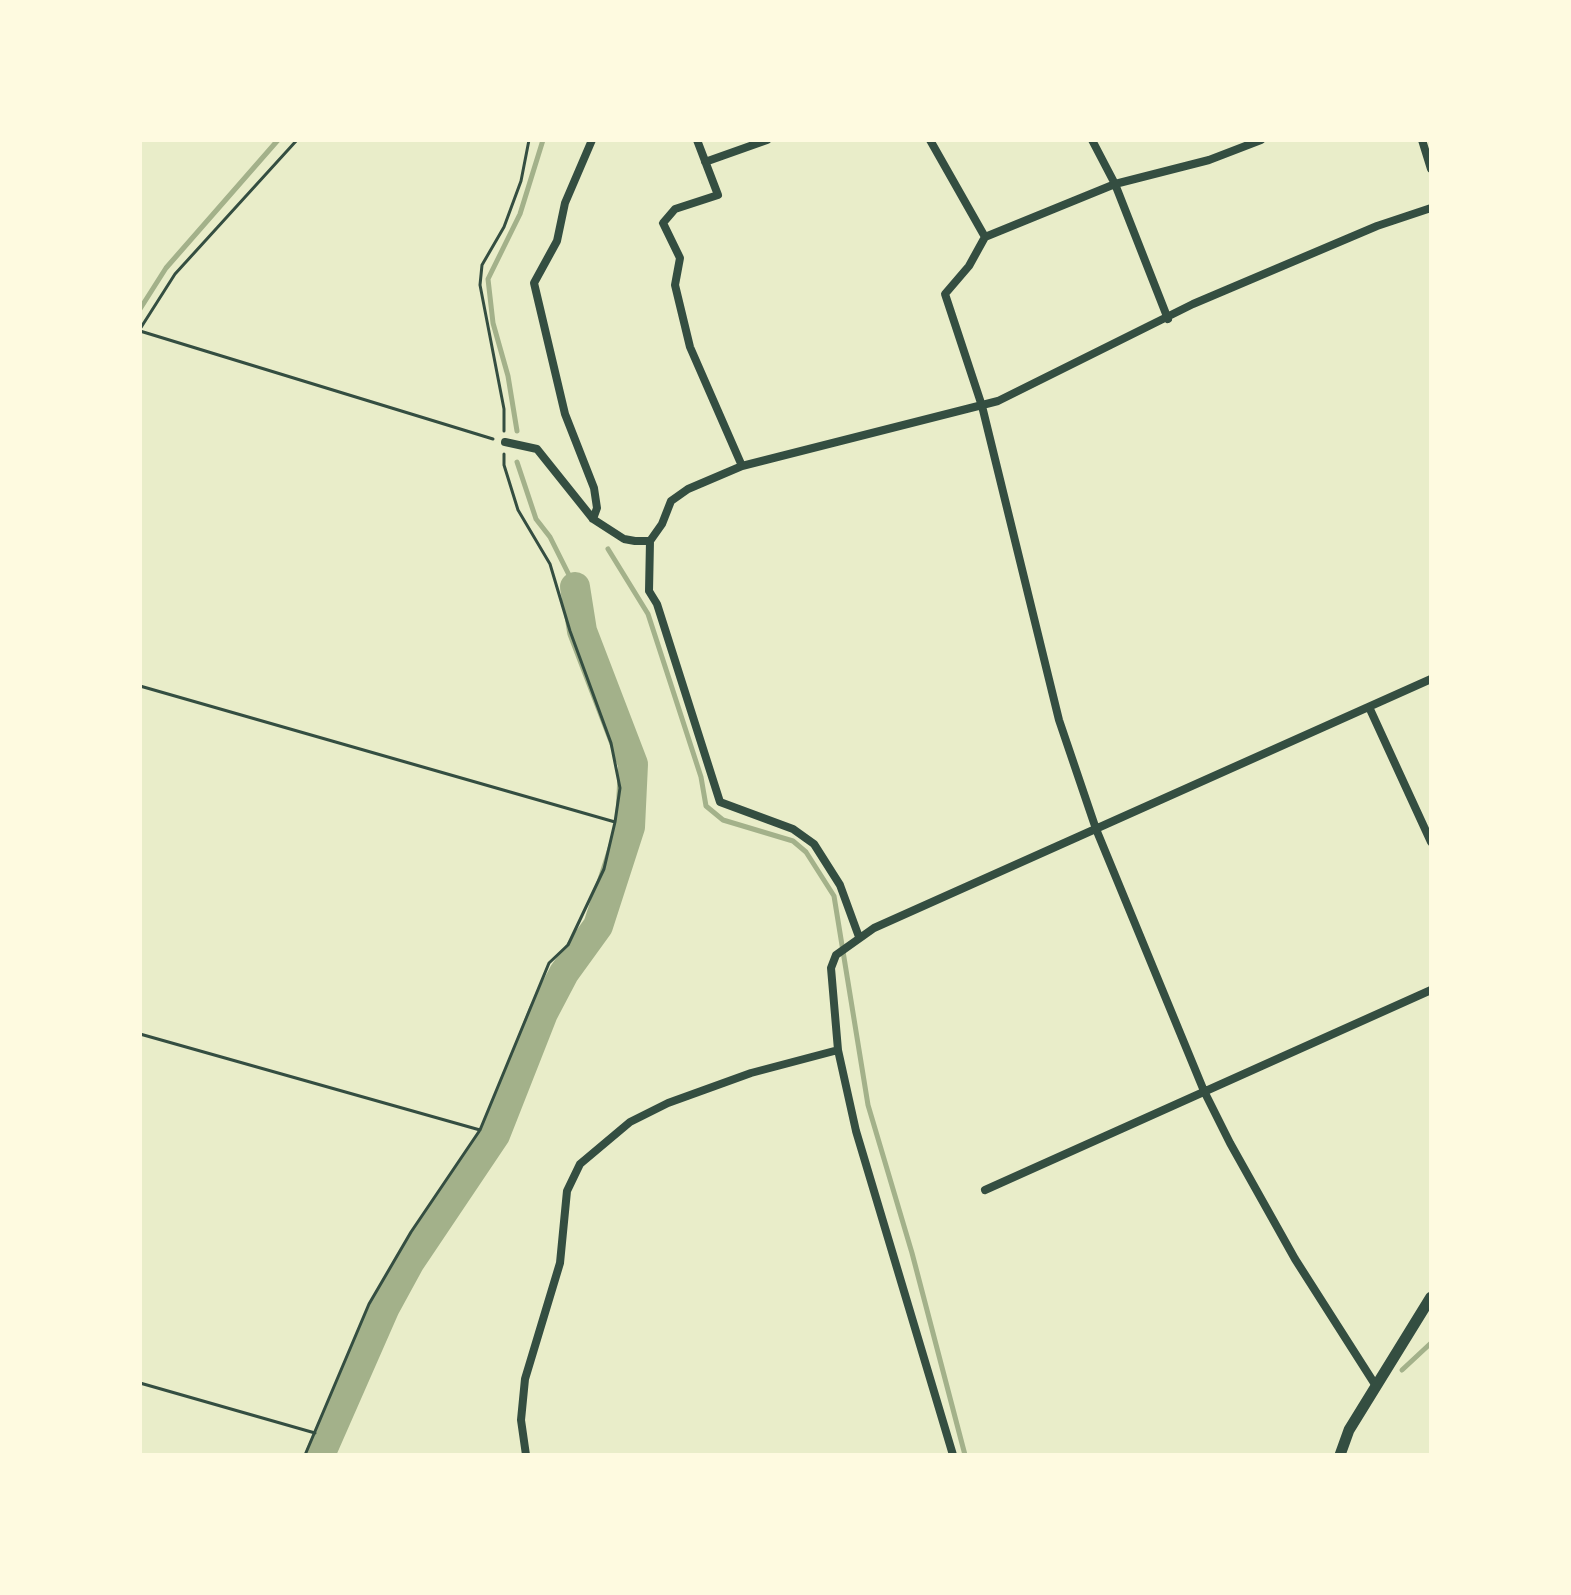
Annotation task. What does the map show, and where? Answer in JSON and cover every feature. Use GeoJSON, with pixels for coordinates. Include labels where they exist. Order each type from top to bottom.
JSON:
{"type":"FeatureCollection","features":[{"type":"Feature","properties":{"kind":"main road"},"geometry":{"type":"LineString","coordinates":[[1340,1455],[1349,1430],[1431,1297]]}},
{"type":"Feature","properties":{"kind":"street"},"geometry":{"type":"LineString","coordinates":[[592,140],[565,203],[557,241],[534,283],[565,414],[594,488],[597,508],[593,519]]}},
{"type":"Feature","properties":{"kind":"street"},"geometry":{"type":"LineString","coordinates":[[697,140],[718,195],[675,209],[663,223],[680,258],[675,285],[690,347],[742,466]]}},
{"type":"Feature","properties":{"kind":"street"},"geometry":{"type":"LineString","coordinates":[[705,162],[767,140]]}},
{"type":"Feature","properties":{"kind":"street"},"geometry":{"type":"LineString","coordinates":[[930,140],[985,237]]}},
{"type":"Feature","properties":{"kind":"street"},"geometry":{"type":"LineString","coordinates":[[1092,140],[1115,184],[1168,319]]}},
{"type":"Feature","properties":{"kind":"street"},"geometry":{"type":"LineString","coordinates":[[1261,140],[1209,160],[1115,184],[985,237],[969,266],[945,294],[982,406],[1059,720],[1096,829],[1204,1091],[1295,1259],[1376,1386]]}},
{"type":"Feature","properties":{"kind":"street"},"geometry":{"type":"LineString","coordinates":[[1422,140],[1431,169]]}},
{"type":"Feature","properties":{"kind":"street"},"geometry":{"type":"LineString","coordinates":[[859,937],[840,885],[814,844],[793,829],[726,807],[720,802],[657,604],[649,591],[650,541],[662,524],[671,501],[688,489],[742,466],[982,406],[1168,319],[1193,304],[1377,226],[1431,208]]}},
{"type":"Feature","properties":{"kind":"street"},"geometry":{"type":"LineString","coordinates":[[505,442],[537,449],[593,519],[624,539],[650,541]]}},
{"type":"Feature","properties":{"kind":"street"},"geometry":{"type":"LineString","coordinates":[[953,1455],[856,1131],[838,1050],[831,968],[836,955],[859,937],[1431,679]]}},
{"type":"Feature","properties":{"kind":"street"},"geometry":{"type":"LineString","coordinates":[[1369,707],[1431,842]]}},
{"type":"Feature","properties":{"kind":"street"},"geometry":{"type":"LineString","coordinates":[[985,1190],[1431,990]]}},
{"type":"Feature","properties":{"kind":"street"},"geometry":{"type":"LineString","coordinates":[[526,1455],[521,1420],[525,1379],[560,1263],[567,1191],[580,1164],[630,1122],[668,1103],[751,1073],[838,1050]]}},
{"type":"Feature","properties":{"kind":"path"},"geometry":{"type":"LineString","coordinates":[[297,140],[175,274],[140,330],[505,442]]}},
{"type":"Feature","properties":{"kind":"path"},"geometry":{"type":"LineString","coordinates":[[305,1455],[369,1304],[411,1232],[480,1130],[549,963],[568,945],[604,869],[615,822],[620,788],[611,743],[570,631],[550,564],[518,510],[504,465],[504,409],[480,285],[482,265],[504,227],[521,181],[529,140]]}},
{"type":"Feature","properties":{"kind":"path"},"geometry":{"type":"LineString","coordinates":[[140,686],[615,822]]}},
{"type":"Feature","properties":{"kind":"path"},"geometry":{"type":"LineString","coordinates":[[140,1034],[480,1130]]}},
{"type":"Feature","properties":{"kind":"path"},"geometry":{"type":"LineString","coordinates":[[140,1383],[315,1433]]}},
{"type":"Feature","properties":{"kind":"waterway"},"geometry":{"type":"LineString","coordinates":[[140,309],[166,268],[278,140]]}},
{"type":"Feature","properties":{"kind":"waterway"},"geometry":{"type":"LineString","coordinates":[[517,431],[508,376],[493,323],[488,279],[520,214],[543,140]]}},
{"type":"Feature","properties":{"kind":"waterway"},"geometry":{"type":"LineString","coordinates":[[517,462],[536,519],[550,537],[575,587]]}},
{"type":"Feature","properties":{"kind":"waterway"},"geometry":{"type":"LineString","coordinates":[[608,549],[648,614],[701,777],[706,806],[723,820],[793,841],[806,852],[834,896],[868,1105],[912,1253],[965,1455]]}},
{"type":"Feature","properties":{"kind":"waterway"},"geometry":{"type":"LineString","coordinates":[[320,1455],[385,1307],[409,1263],[495,1135],[543,1013],[564,973],[598,926],[630,827],[633,764],[582,631],[575,587]]}},
{"type":"Feature","properties":{"kind":"waterway"},"geometry":{"type":"LineString","coordinates":[[1402,1370],[1431,1343]]}}]}
